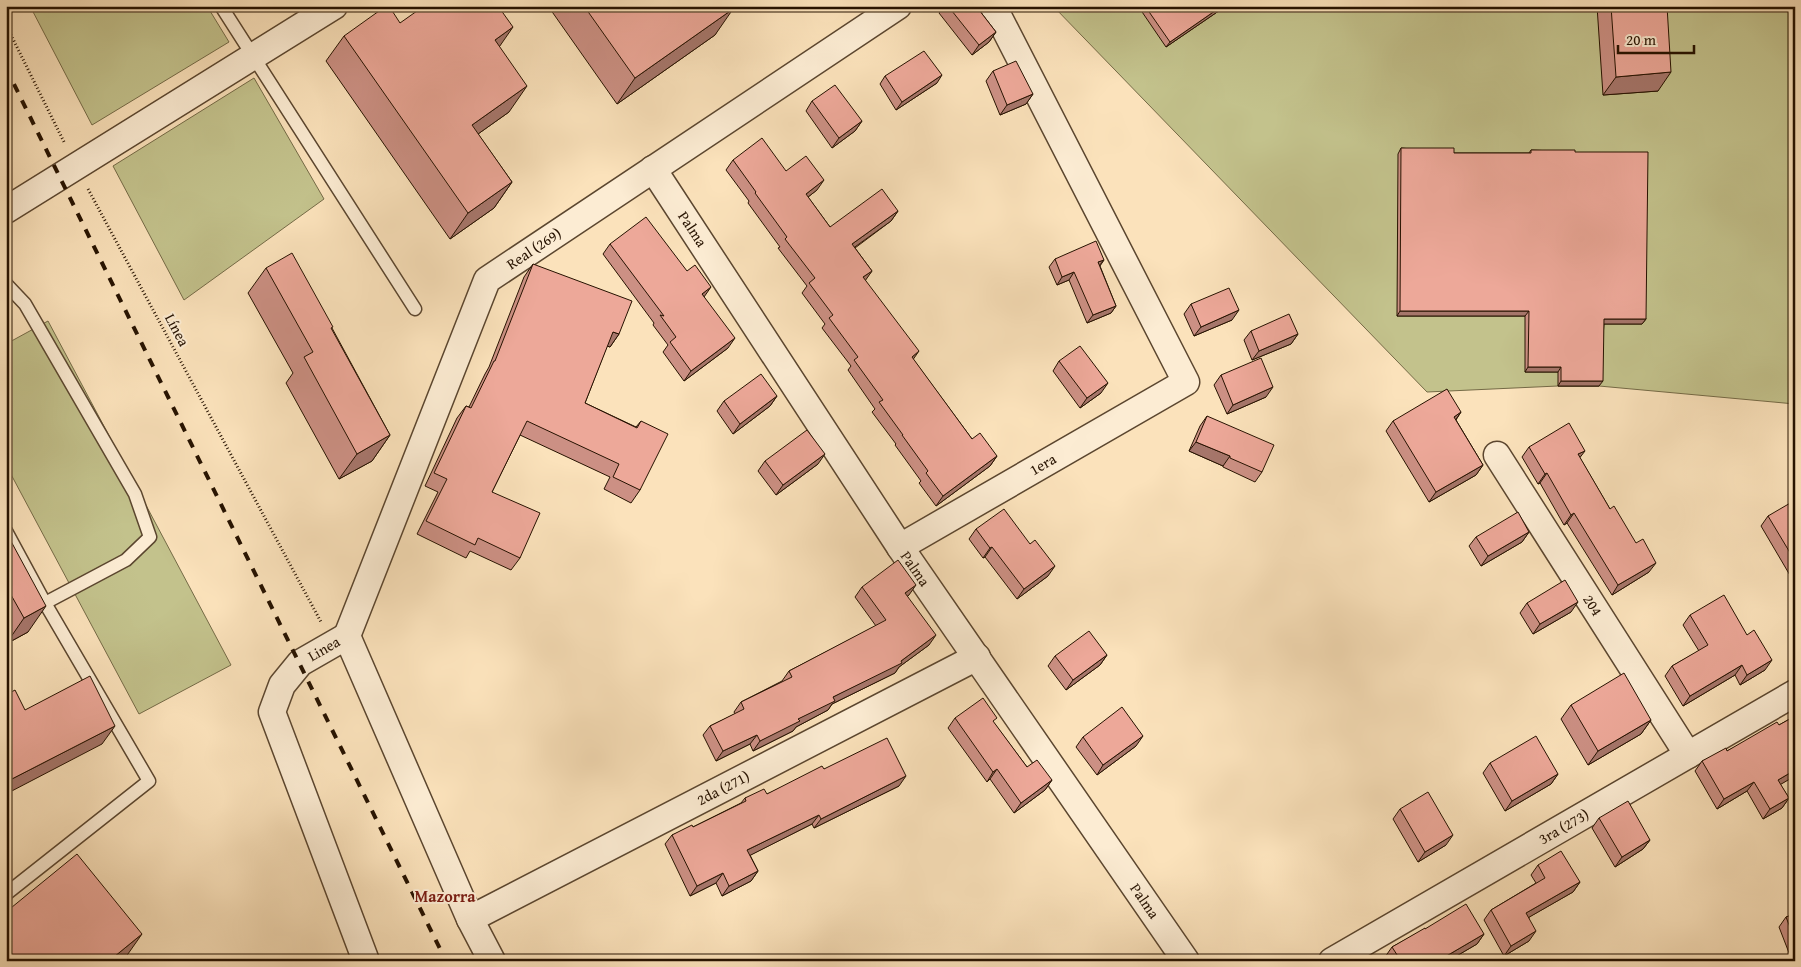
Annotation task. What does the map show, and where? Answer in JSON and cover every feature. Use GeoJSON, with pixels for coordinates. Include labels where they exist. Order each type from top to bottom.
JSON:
{"type":"FeatureCollection","features":[{"type":"Feature","properties":{"kind":"street"},"geometry":{"type":"LineString","coordinates":[[6,210],[334,6]]}},
{"type":"Feature","properties":{"kind":"street","name":"Real (269)"},"geometry":{"type":"LineString","coordinates":[[340,640],[487,280],[898,6]]}},
{"type":"Feature","properties":{"kind":"street","name":"1era"},"geometry":{"type":"LineString","coordinates":[[900,547],[1186,382],[993,6]]}},
{"type":"Feature","properties":{"kind":"street","name":"Palma"},"geometry":{"type":"LineString","coordinates":[[653,169],[900,547],[1186,961]]}},
{"type":"Feature","properties":{"kind":"street","name":"204"},"geometry":{"type":"LineString","coordinates":[[1497,455],[1688,755]]}},
{"type":"Feature","properties":{"kind":"street","name":"Linea"},"geometry":{"type":"LineString","coordinates":[[366,961],[272,712],[282,685],[300,663],[340,640],[470,919],[492,961]]}},
{"type":"Feature","properties":{"kind":"street","name":"2da (271)"},"geometry":{"type":"LineString","coordinates":[[470,919],[977,658]]}},
{"type":"Feature","properties":{"kind":"street","name":"3ra (273)"},"geometry":{"type":"LineString","coordinates":[[1332,961],[1795,693]]}},
{"type":"Feature","properties":{"kind":"lane"},"geometry":{"type":"LineString","coordinates":[[220,6],[414,309]]}},
{"type":"Feature","properties":{"kind":"lane"},"geometry":{"type":"LineString","coordinates":[[6,284],[25,304],[136,494],[150,537],[126,560],[45,603]]}},
{"type":"Feature","properties":{"kind":"lane"},"geometry":{"type":"LineString","coordinates":[[6,531],[45,603],[149,781],[6,894]]}},
{"type":"Feature","properties":{"kind":"path","name":"Línea"},"geometry":{"type":"LineString","coordinates":[[6,25],[76,166],[340,640]]}},
{"type":"Feature","properties":{"kind":"shaded area"},"geometry":{"type":"Polygon","coordinates":[[[30,6],[207,6],[229,42],[92,125],[30,6]]]}},
{"type":"Feature","properties":{"kind":"shaded area"},"geometry":{"type":"Polygon","coordinates":[[[1053,6],[1795,6],[1795,404],[1599,386],[1427,392],[1053,6]]]}},
{"type":"Feature","properties":{"kind":"shaded area"},"geometry":{"type":"Polygon","coordinates":[[[254,78],[324,199],[184,300],[113,166],[254,78]]]}},
{"type":"Feature","properties":{"kind":"shaded area"},"geometry":{"type":"Polygon","coordinates":[[[48,321],[231,665],[139,714],[6,465],[6,344],[48,321]]]}},
{"type":"Feature","properties":{"kind":"building"},"geometry":{"type":"Polygon","coordinates":[[[386,6],[389,6],[400,23],[424,6],[498,6],[513,27],[495,40],[527,86],[472,125],[512,182],[468,213],[344,36],[386,6]]]}},
{"type":"Feature","properties":{"kind":"building"},"geometry":{"type":"Polygon","coordinates":[[[584,6],[731,6],[733,9],[635,78],[584,6]]]}},
{"type":"Feature","properties":{"kind":"building"},"geometry":{"type":"Polygon","coordinates":[[[948,6],[976,6],[996,32],[979,45],[948,6]]]}},
{"type":"Feature","properties":{"kind":"building"},"geometry":{"type":"Polygon","coordinates":[[[1145,6],[1222,6],[1170,42],[1145,6]]]}},
{"type":"Feature","properties":{"kind":"building"},"geometry":{"type":"Polygon","coordinates":[[[1611,6],[1667,6],[1671,72],[1616,77],[1611,6]]]}},
{"type":"Feature","properties":{"kind":"building"},"geometry":{"type":"Polygon","coordinates":[[[924,51],[942,75],[902,102],[885,76],[924,51]]]}},
{"type":"Feature","properties":{"kind":"building"},"geometry":{"type":"Polygon","coordinates":[[[1016,61],[1033,94],[1007,105],[993,71],[1016,61]]]}},
{"type":"Feature","properties":{"kind":"building"},"geometry":{"type":"Polygon","coordinates":[[[835,85],[862,121],[839,138],[812,101],[835,85]]]}},
{"type":"Feature","properties":{"kind":"building"},"geometry":{"type":"Polygon","coordinates":[[[762,138],[786,171],[806,156],[824,180],[806,194],[830,227],[882,189],[898,211],[852,244],[872,271],[863,277],[919,351],[912,357],[972,439],[980,433],[997,456],[943,496],[926,473],[928,471],[879,402],[883,400],[854,360],[858,357],[829,318],[833,315],[809,283],[815,278],[785,239],[787,237],[733,160],[762,138]]]}},
{"type":"Feature","properties":{"kind":"building"},"geometry":{"type":"Polygon","coordinates":[[[1401,148],[1454,148],[1454,153],[1531,153],[1531,150],[1648,152],[1646,319],[1604,319],[1603,381],[1561,381],[1561,367],[1528,367],[1529,311],[1400,311],[1401,148]]]}},
{"type":"Feature","properties":{"kind":"building"},"geometry":{"type":"Polygon","coordinates":[[[646,217],[687,271],[695,265],[711,287],[702,294],[735,338],[691,371],[670,342],[676,337],[660,315],[664,316],[610,244],[646,217]]]}},
{"type":"Feature","properties":{"kind":"building"},"geometry":{"type":"Polygon","coordinates":[[[1096,241],[1104,260],[1098,262],[1116,306],[1093,315],[1074,272],[1062,277],[1055,259],[1096,241]]]}},
{"type":"Feature","properties":{"kind":"building"},"geometry":{"type":"Polygon","coordinates":[[[292,253],[390,435],[357,454],[304,357],[313,352],[266,268],[292,253]]]}},
{"type":"Feature","properties":{"kind":"building"},"geometry":{"type":"Polygon","coordinates":[[[533,264],[632,301],[619,334],[613,332],[585,403],[637,428],[641,421],[668,434],[640,490],[613,477],[619,464],[527,421],[492,492],[540,513],[520,558],[478,538],[475,545],[426,521],[447,479],[434,473],[466,406],[471,408],[495,361],[533,264]]]}},
{"type":"Feature","properties":{"kind":"building"},"geometry":{"type":"Polygon","coordinates":[[[1229,288],[1239,310],[1201,327],[1191,304],[1229,288]]]}},
{"type":"Feature","properties":{"kind":"building"},"geometry":{"type":"Polygon","coordinates":[[[1289,314],[1298,334],[1259,351],[1251,331],[1289,314]]]}},
{"type":"Feature","properties":{"kind":"building"},"geometry":{"type":"Polygon","coordinates":[[[1080,346],[1108,383],[1087,398],[1059,361],[1080,346]]]}},
{"type":"Feature","properties":{"kind":"building"},"geometry":{"type":"Polygon","coordinates":[[[1261,358],[1273,387],[1233,405],[1221,375],[1261,358]]]}},
{"type":"Feature","properties":{"kind":"building"},"geometry":{"type":"Polygon","coordinates":[[[761,374],[777,396],[740,424],[724,401],[761,374]]]}},
{"type":"Feature","properties":{"kind":"building"},"geometry":{"type":"Polygon","coordinates":[[[1447,389],[1461,412],[1454,417],[1483,465],[1436,492],[1393,421],[1447,389]]]}},
{"type":"Feature","properties":{"kind":"building"},"geometry":{"type":"Polygon","coordinates":[[[1207,416],[1274,445],[1262,472],[1196,442],[1207,416]]]}},
{"type":"Feature","properties":{"kind":"building"},"geometry":{"type":"Polygon","coordinates":[[[1569,423],[1585,451],[1578,454],[1610,509],[1614,506],[1636,543],[1643,539],[1656,563],[1618,585],[1574,513],[1571,515],[1547,473],[1545,474],[1529,447],[1569,423]]]}},
{"type":"Feature","properties":{"kind":"building"},"geometry":{"type":"Polygon","coordinates":[[[807,430],[825,454],[783,485],[765,461],[807,430]]]}},
{"type":"Feature","properties":{"kind":"building"},"geometry":{"type":"Polygon","coordinates":[[[1792,502],[1795,507],[1795,561],[1768,516],[1792,502]]]}},
{"type":"Feature","properties":{"kind":"building"},"geometry":{"type":"Polygon","coordinates":[[[1004,509],[1030,544],[1035,540],[1055,566],[1024,589],[976,529],[1004,509]]]}},
{"type":"Feature","properties":{"kind":"building"},"geometry":{"type":"Polygon","coordinates":[[[1518,512],[1529,532],[1488,556],[1476,537],[1518,512]]]}},
{"type":"Feature","properties":{"kind":"building"},"geometry":{"type":"Polygon","coordinates":[[[6,532],[46,606],[24,618],[6,586],[6,532]]]}},
{"type":"Feature","properties":{"kind":"building"},"geometry":{"type":"Polygon","coordinates":[[[898,560],[916,585],[905,593],[936,635],[901,661],[902,663],[833,697],[835,701],[798,719],[800,721],[760,741],[757,735],[723,751],[710,726],[744,709],[741,702],[792,677],[789,671],[886,620],[862,587],[898,560]]]}},
{"type":"Feature","properties":{"kind":"building"},"geometry":{"type":"Polygon","coordinates":[[[1565,580],[1578,602],[1540,624],[1527,603],[1565,580]]]}},
{"type":"Feature","properties":{"kind":"building"},"geometry":{"type":"Polygon","coordinates":[[[1724,595],[1747,635],[1754,630],[1772,660],[1747,675],[1742,665],[1690,696],[1672,666],[1708,645],[1690,615],[1724,595]]]}},
{"type":"Feature","properties":{"kind":"building"},"geometry":{"type":"Polygon","coordinates":[[[1089,631],[1107,655],[1073,680],[1055,656],[1089,631]]]}},
{"type":"Feature","properties":{"kind":"building"},"geometry":{"type":"Polygon","coordinates":[[[1624,673],[1651,720],[1598,751],[1571,705],[1624,673]]]}},
{"type":"Feature","properties":{"kind":"building"},"geometry":{"type":"Polygon","coordinates":[[[90,676],[115,726],[6,782],[6,695],[15,690],[25,710],[90,676]]]}},
{"type":"Feature","properties":{"kind":"building"},"geometry":{"type":"Polygon","coordinates":[[[983,698],[997,718],[993,721],[1027,767],[1037,760],[1052,780],[1021,803],[997,769],[993,772],[955,718],[983,698]]]}},
{"type":"Feature","properties":{"kind":"building"},"geometry":{"type":"Polygon","coordinates":[[[1122,707],[1143,736],[1103,765],[1083,737],[1122,707]]]}},
{"type":"Feature","properties":{"kind":"building"},"geometry":{"type":"Polygon","coordinates":[[[1795,716],[1795,770],[1778,780],[1789,798],[1770,809],[1754,782],[1724,799],[1702,761],[1726,748],[1727,751],[1777,722],[1779,725],[1795,716]]]}},
{"type":"Feature","properties":{"kind":"building"},"geometry":{"type":"Polygon","coordinates":[[[1536,736],[1558,774],[1512,801],[1490,763],[1536,736]]]}},
{"type":"Feature","properties":{"kind":"building"},"geometry":{"type":"Polygon","coordinates":[[[887,738],[906,776],[821,819],[819,815],[747,850],[758,871],[729,886],[723,873],[697,886],[672,835],[746,801],[745,798],[764,789],[767,794],[822,766],[824,769],[887,738]]]}},
{"type":"Feature","properties":{"kind":"building"},"geometry":{"type":"Polygon","coordinates":[[[1428,792],[1453,835],[1425,852],[1400,809],[1428,792]]]}},
{"type":"Feature","properties":{"kind":"building"},"geometry":{"type":"Polygon","coordinates":[[[1628,801],[1650,840],[1622,857],[1599,818],[1628,801]]]}},
{"type":"Feature","properties":{"kind":"building"},"geometry":{"type":"Polygon","coordinates":[[[1561,851],[1580,882],[1526,913],[1536,931],[1511,946],[1491,910],[1545,878],[1538,865],[1561,851]]]}},
{"type":"Feature","properties":{"kind":"building"},"geometry":{"type":"Polygon","coordinates":[[[77,854],[142,934],[109,961],[6,961],[6,912],[77,854]]]}},
{"type":"Feature","properties":{"kind":"building"},"geometry":{"type":"Polygon","coordinates":[[[1466,904],[1484,934],[1443,958],[1444,961],[1401,961],[1392,947],[1466,904]]]}},
{"type":"Feature","properties":{"kind":"building"},"geometry":{"type":"Polygon","coordinates":[[[1795,914],[1795,940],[1786,917],[1795,914]]]}},
{"type":"Feature","properties":{"kind":"railway"},"geometry":{"type":"LineString","coordinates":[[6,68],[446,961]]}},
{"type":"Feature","properties":{"kind":"district","name":"Mazorra"},"geometry":{"type":"Point","coordinates":[445,896]}}]}
